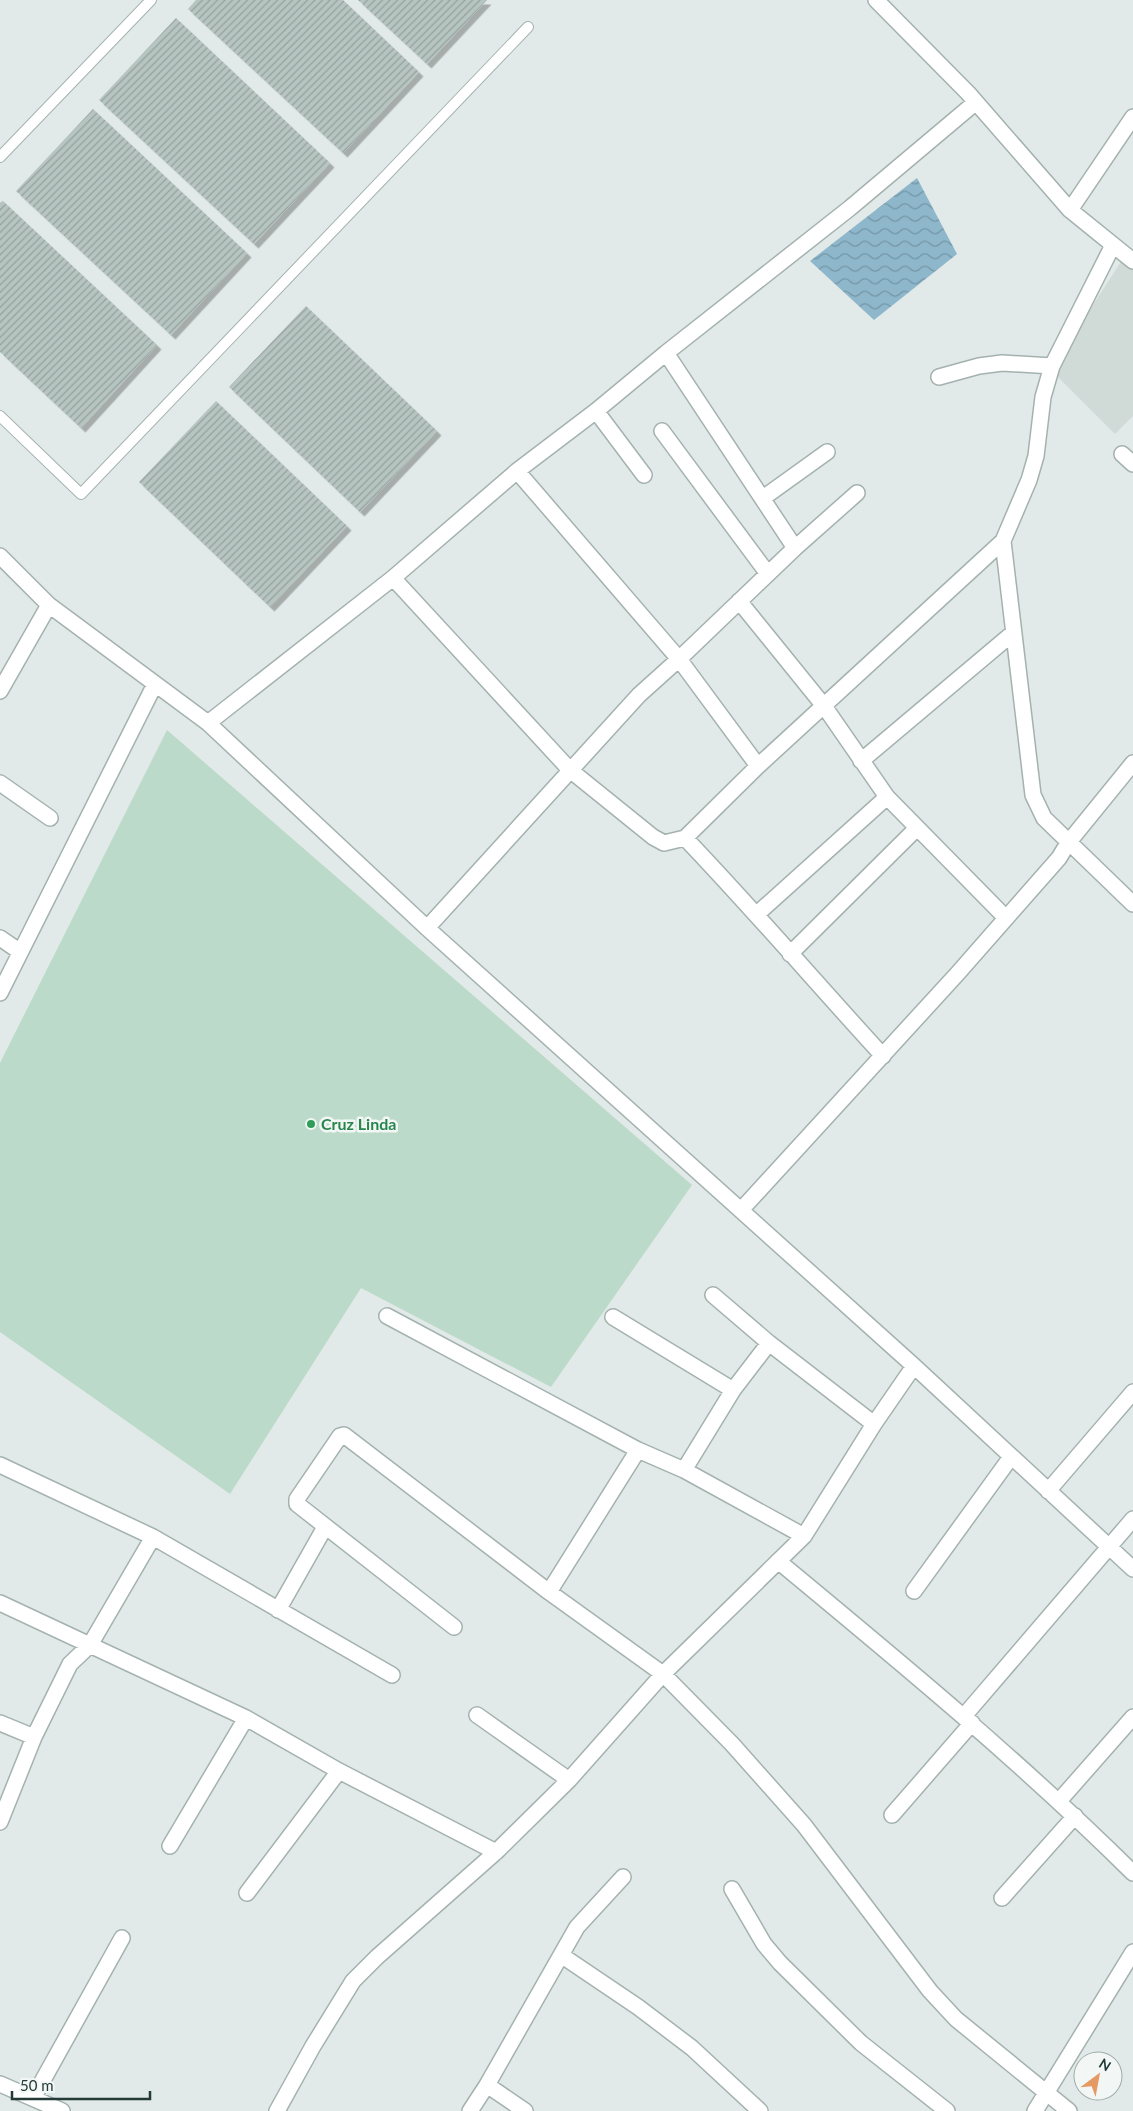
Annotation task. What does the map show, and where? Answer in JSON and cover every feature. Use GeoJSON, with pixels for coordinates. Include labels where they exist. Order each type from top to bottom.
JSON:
{"type":"FeatureCollection","features":[{"type":"Feature","properties":{"kind":"street"},"geometry":{"type":"LineString","coordinates":[[876,0],[976,102],[1070,210],[1133,261]]}},
{"type":"Feature","properties":{"kind":"street"},"geometry":{"type":"LineString","coordinates":[[208,723],[393,578],[517,471],[596,411],[666,353],[850,208],[976,102]]}},
{"type":"Feature","properties":{"kind":"street"},"geometry":{"type":"LineString","coordinates":[[1070,210],[1133,117]]}},
{"type":"Feature","properties":{"kind":"street"},"geometry":{"type":"LineString","coordinates":[[393,578],[570,770],[653,837],[664,843],[685,838],[758,766],[1003,541],[1029,480],[1036,456],[1043,397],[1052,366],[1113,245]]}},
{"type":"Feature","properties":{"kind":"street"},"geometry":{"type":"LineString","coordinates":[[666,353],[795,548]]}},
{"type":"Feature","properties":{"kind":"street"},"geometry":{"type":"LineString","coordinates":[[939,377],[979,366],[1002,363],[1052,366]]}},
{"type":"Feature","properties":{"kind":"street"},"geometry":{"type":"LineString","coordinates":[[596,411],[644,475]]}},
{"type":"Feature","properties":{"kind":"street"},"geometry":{"type":"LineString","coordinates":[[662,431],[768,574]]}},
{"type":"Feature","properties":{"kind":"street"},"geometry":{"type":"LineString","coordinates":[[763,498],[827,452]]}},
{"type":"Feature","properties":{"kind":"street"},"geometry":{"type":"LineString","coordinates":[[1122,454],[1133,464]]}},
{"type":"Feature","properties":{"kind":"street"},"geometry":{"type":"LineString","coordinates":[[517,471],[679,659],[758,766]]}},
{"type":"Feature","properties":{"kind":"street"},"geometry":{"type":"LineString","coordinates":[[427,928],[639,695],[795,548],[857,493]]}},
{"type":"Feature","properties":{"kind":"street"},"geometry":{"type":"LineString","coordinates":[[1003,541],[1034,795],[1044,818],[1133,904]]}},
{"type":"Feature","properties":{"kind":"street"},"geometry":{"type":"LineString","coordinates":[[0,556],[49,605],[208,723],[427,928],[914,1366],[1133,1569]]}},
{"type":"Feature","properties":{"kind":"street"},"geometry":{"type":"LineString","coordinates":[[740,601],[824,706],[887,797],[1006,918]]}},
{"type":"Feature","properties":{"kind":"street"},"geometry":{"type":"LineString","coordinates":[[0,691],[49,605]]}},
{"type":"Feature","properties":{"kind":"street"},"geometry":{"type":"LineString","coordinates":[[862,761],[1013,633]]}},
{"type":"Feature","properties":{"kind":"street"},"geometry":{"type":"LineString","coordinates":[[0,993],[155,684]]}},
{"type":"Feature","properties":{"kind":"street"},"geometry":{"type":"LineString","coordinates":[[741,1210],[883,1056],[1006,918],[1058,858],[1133,763]]}},
{"type":"Feature","properties":{"kind":"street"},"geometry":{"type":"LineString","coordinates":[[0,783],[50,818]]}},
{"type":"Feature","properties":{"kind":"street"},"geometry":{"type":"LineString","coordinates":[[757,914],[887,797]]}},
{"type":"Feature","properties":{"kind":"street"},"geometry":{"type":"LineString","coordinates":[[790,954],[917,828]]}},
{"type":"Feature","properties":{"kind":"street"},"geometry":{"type":"LineString","coordinates":[[685,838],[757,914],[790,954],[883,1056]]}},
{"type":"Feature","properties":{"kind":"street"},"geometry":{"type":"LineString","coordinates":[[0,938],[20,951]]}},
{"type":"Feature","properties":{"kind":"street"},"geometry":{"type":"LineString","coordinates":[[713,1296],[769,1343],[874,1424]]}},
{"type":"Feature","properties":{"kind":"street"},"geometry":{"type":"LineString","coordinates":[[387,1316],[638,1450],[684,1470],[804,1536]]}},
{"type":"Feature","properties":{"kind":"street"},"geometry":{"type":"LineString","coordinates":[[614,1317],[733,1390]]}},
{"type":"Feature","properties":{"kind":"street"},"geometry":{"type":"LineString","coordinates":[[684,1470],[733,1390],[769,1343]]}},
{"type":"Feature","properties":{"kind":"street"},"geometry":{"type":"LineString","coordinates":[[277,2111],[313,2046],[353,1981],[377,1957],[496,1852],[569,1780],[663,1674],[804,1536],[874,1424],[914,1366]]}},
{"type":"Feature","properties":{"kind":"street"},"geometry":{"type":"LineString","coordinates":[[1048,1491],[1133,1392]]}},
{"type":"Feature","properties":{"kind":"street"},"geometry":{"type":"LineString","coordinates":[[454,1627],[296,1504],[297,1499],[338,1439],[344,1435],[549,1592],[663,1674],[732,1744],[804,1825],[936,1998],[956,2019],[1069,2111]]}},
{"type":"Feature","properties":{"kind":"street"},"geometry":{"type":"LineString","coordinates":[[549,1592],[638,1450]]}},
{"type":"Feature","properties":{"kind":"street"},"geometry":{"type":"LineString","coordinates":[[914,1591],[1011,1457]]}},
{"type":"Feature","properties":{"kind":"street"},"geometry":{"type":"LineString","coordinates":[[0,1465],[153,1537],[392,1675]]}},
{"type":"Feature","properties":{"kind":"street"},"geometry":{"type":"LineString","coordinates":[[892,1816],[1133,1519]]}},
{"type":"Feature","properties":{"kind":"street"},"geometry":{"type":"LineString","coordinates":[[278,1610],[325,1527]]}},
{"type":"Feature","properties":{"kind":"street"},"geometry":{"type":"LineString","coordinates":[[0,1822],[34,1737],[70,1664],[77,1655],[90,1645],[153,1537]]}},
{"type":"Feature","properties":{"kind":"street"},"geometry":{"type":"LineString","coordinates":[[778,1561],[968,1720],[1059,1801],[1133,1873]]}},
{"type":"Feature","properties":{"kind":"street"},"geometry":{"type":"LineString","coordinates":[[0,1603],[246,1718],[340,1771],[496,1852]]}},
{"type":"Feature","properties":{"kind":"street"},"geometry":{"type":"LineString","coordinates":[[477,1715],[569,1780]]}},
{"type":"Feature","properties":{"kind":"street"},"geometry":{"type":"LineString","coordinates":[[1059,1801],[1133,1717]]}},
{"type":"Feature","properties":{"kind":"street"},"geometry":{"type":"LineString","coordinates":[[170,1846],[246,1718]]}},
{"type":"Feature","properties":{"kind":"street"},"geometry":{"type":"LineString","coordinates":[[0,1723],[34,1737]]}},
{"type":"Feature","properties":{"kind":"street"},"geometry":{"type":"LineString","coordinates":[[247,1892],[340,1771]]}},
{"type":"Feature","properties":{"kind":"street"},"geometry":{"type":"LineString","coordinates":[[1002,1898],[1075,1816]]}},
{"type":"Feature","properties":{"kind":"street"},"geometry":{"type":"LineString","coordinates":[[470,2111],[487,2086],[577,1927],[589,1912],[623,1878]]}},
{"type":"Feature","properties":{"kind":"street"},"geometry":{"type":"LineString","coordinates":[[732,1889],[764,1944],[780,1963],[861,2043],[947,2111]]}},
{"type":"Feature","properties":{"kind":"street"},"geometry":{"type":"LineString","coordinates":[[33,2098],[122,1938]]}},
{"type":"Feature","properties":{"kind":"street"},"geometry":{"type":"LineString","coordinates":[[1035,2111],[1133,1952]]}},
{"type":"Feature","properties":{"kind":"street"},"geometry":{"type":"LineString","coordinates":[[561,1954],[638,2007],[692,2048],[760,2111]]}},
{"type":"Feature","properties":{"kind":"street"},"geometry":{"type":"LineString","coordinates":[[0,2084],[62,2111]]}},
{"type":"Feature","properties":{"kind":"street"},"geometry":{"type":"LineString","coordinates":[[487,2086],[525,2111]]}},
{"type":"Feature","properties":{"kind":"lane"},"geometry":{"type":"LineString","coordinates":[[0,157],[151,0]]}},
{"type":"Feature","properties":{"kind":"lane"},"geometry":{"type":"LineString","coordinates":[[0,416],[81,494],[528,27]]}},
{"type":"Feature","properties":{"kind":"shaded area"},"geometry":{"type":"Polygon","coordinates":[[[1122,260],[1133,268],[1133,416],[1115,434],[1051,370],[1122,260]]]}},
{"type":"Feature","properties":{"kind":"green space","name":"Cruz Linda"},"geometry":{"type":"Polygon","coordinates":[[[167,730],[692,1185],[551,1387],[361,1288],[230,1494],[0,1332],[0,1063],[167,730]]]}},
{"type":"Feature","properties":{"kind":"water"},"geometry":{"type":"Polygon","coordinates":[[[917,178],[957,254],[874,320],[810,261],[917,178]]]}},
{"type":"Feature","properties":{"kind":"building"},"geometry":{"type":"Polygon","coordinates":[[[196,0],[343,0],[419,72],[343,153],[188,9],[196,0]]]}},
{"type":"Feature","properties":{"kind":"building"},"geometry":{"type":"Polygon","coordinates":[[[358,0],[487,0],[427,64],[358,0]]]}},
{"type":"Feature","properties":{"kind":"building"},"geometry":{"type":"Polygon","coordinates":[[[176,18],[330,163],[254,244],[99,100],[176,18]]]}},
{"type":"Feature","properties":{"kind":"building"},"geometry":{"type":"Polygon","coordinates":[[[93,109],[247,253],[171,335],[16,191],[93,109]]]}},
{"type":"Feature","properties":{"kind":"building"},"geometry":{"type":"Polygon","coordinates":[[[3,201],[157,345],[81,428],[0,352],[0,203],[3,201]]]}},
{"type":"Feature","properties":{"kind":"building"},"geometry":{"type":"Polygon","coordinates":[[[306,306],[437,431],[360,512],[229,387],[306,306]]]}},
{"type":"Feature","properties":{"kind":"building"},"geometry":{"type":"Polygon","coordinates":[[[216,401],[347,526],[270,607],[139,482],[216,401]]]}},
{"type":"Feature","properties":{"kind":"place","name":"Cruz Linda"},"geometry":{"type":"Point","coordinates":[311,1124]}}]}
